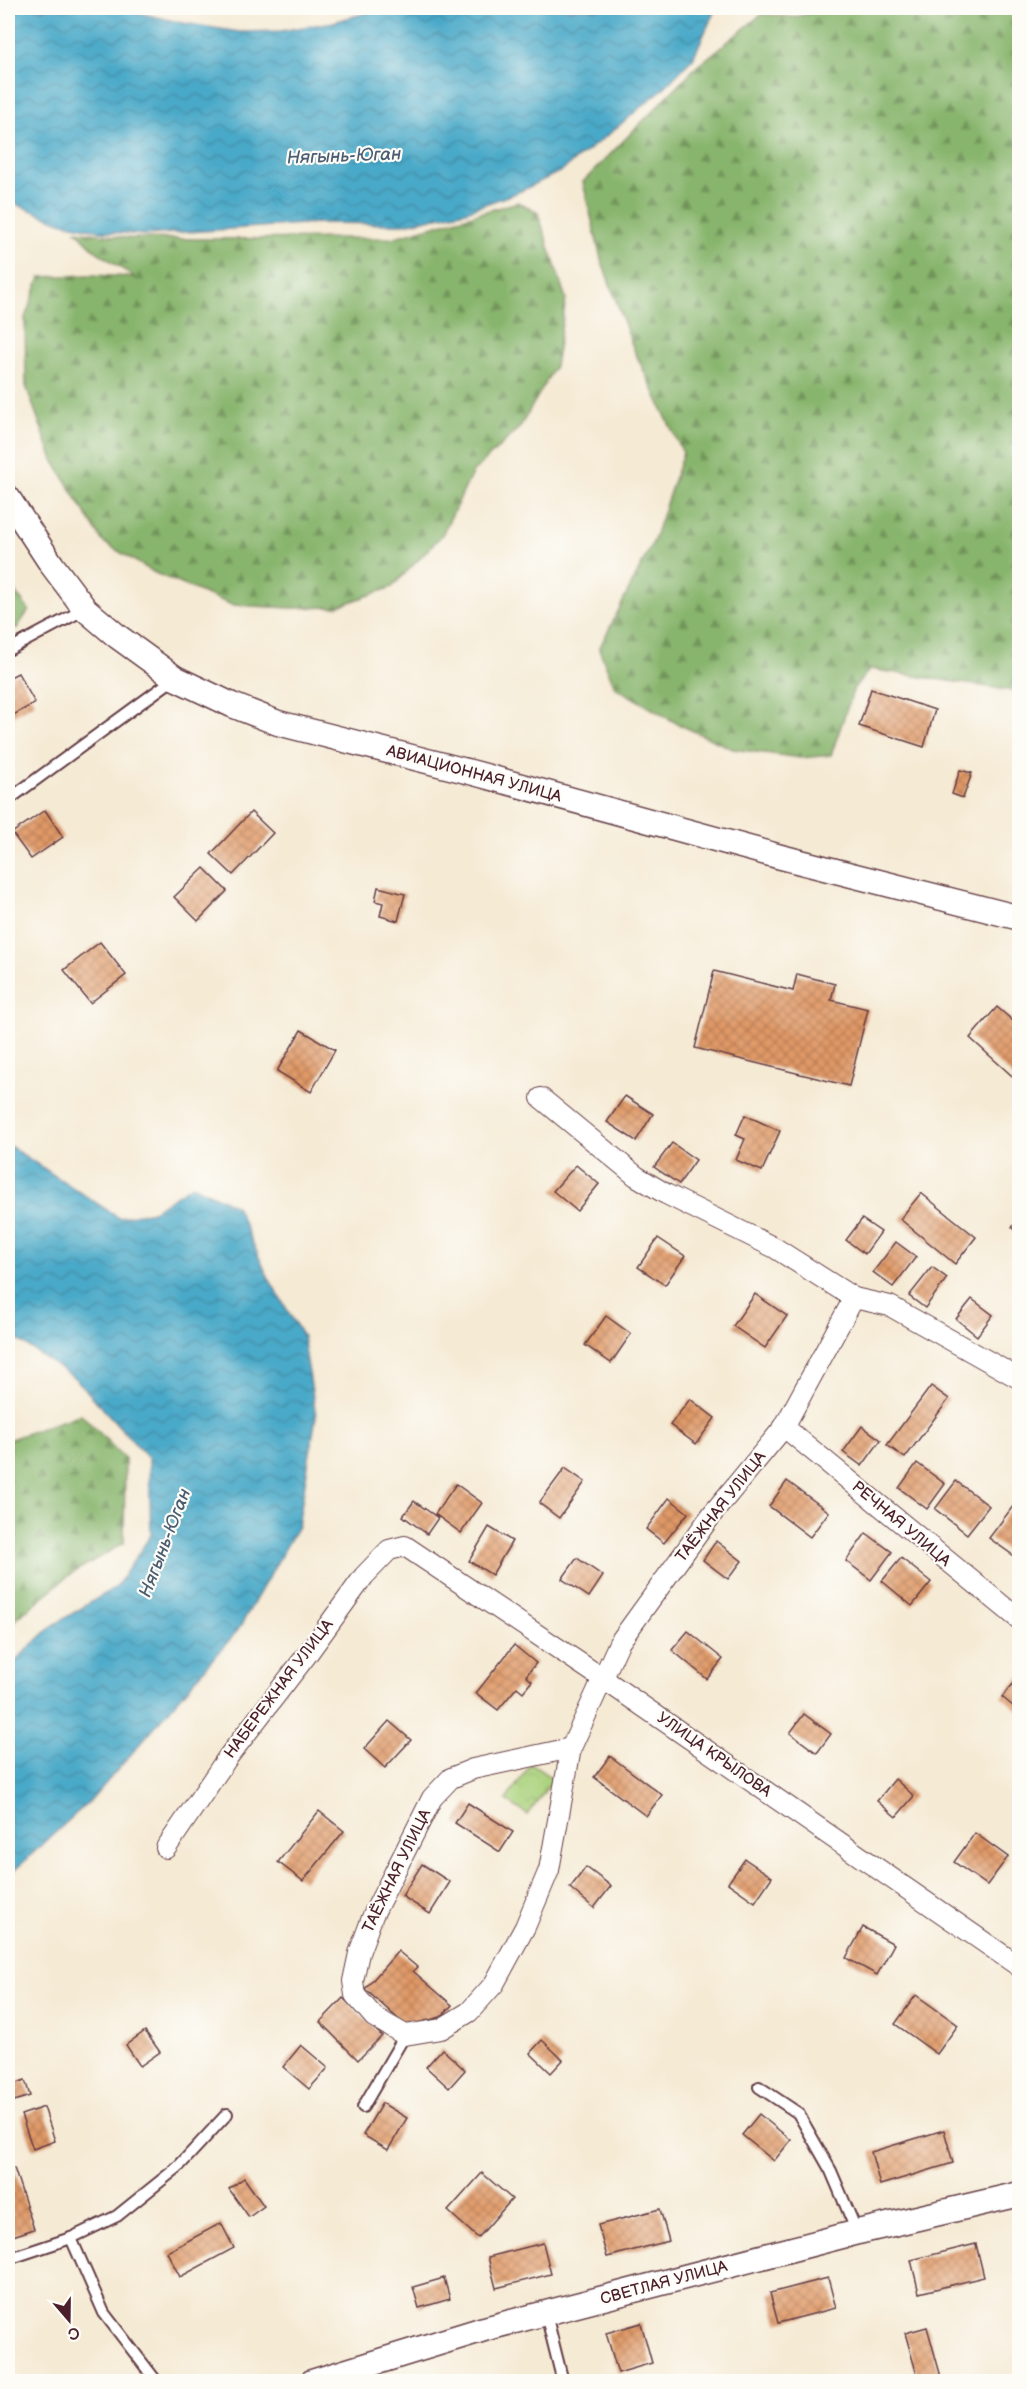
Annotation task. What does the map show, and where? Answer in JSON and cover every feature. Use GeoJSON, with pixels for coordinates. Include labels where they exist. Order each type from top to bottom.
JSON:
{"type":"FeatureCollection","features":[{"type":"Feature","properties":{"kind":"street","name":"АВИАЦИОННАЯ УЛИЦА"},"geometry":{"type":"LineString","coordinates":[[8,498],[52,565],[85,609],[117,636],[175,678],[232,705],[278,723],[1020,918]]}},
{"type":"Feature","properties":{"kind":"street"},"geometry":{"type":"LineString","coordinates":[[541,1098],[636,1176],[666,1194],[775,1248],[854,1298],[890,1306],[1020,1380]]}},
{"type":"Feature","properties":{"kind":"street","name":"ТАЁЖНАЯ УЛИЦА"},"geometry":{"type":"LineString","coordinates":[[571,1748],[473,1769],[451,1778],[432,1798],[373,1915],[359,1953],[353,1981],[355,1995],[374,2018],[405,2035],[441,2030],[469,2012],[494,1984],[525,1927],[549,1870],[571,1748],[619,1643],[713,1513],[784,1427],[854,1298]]}},
{"type":"Feature","properties":{"kind":"street","name":"РЕЧНАЯ УЛИЦА"},"geometry":{"type":"LineString","coordinates":[[784,1427],[1020,1620]]}},
{"type":"Feature","properties":{"kind":"street","name":"УЛИЦА КРЫЛОВА"},"geometry":{"type":"LineString","coordinates":[[405,1546],[602,1678],[1020,1967]]}},
{"type":"Feature","properties":{"kind":"street","name":"НАБЕРЕЖНАЯ УЛИЦА"},"geometry":{"type":"LineString","coordinates":[[166,1848],[228,1757],[364,1576],[389,1550],[405,1546]]}},
{"type":"Feature","properties":{"kind":"street","name":"СВЕТЛАЯ УЛИЦА"},"geometry":{"type":"LineString","coordinates":[[312,2382],[484,2329],[858,2232],[1020,2194]]}},
{"type":"Feature","properties":{"kind":"lane"},"geometry":{"type":"LineString","coordinates":[[8,650],[85,609]]}},
{"type":"Feature","properties":{"kind":"lane"},"geometry":{"type":"LineString","coordinates":[[8,800],[175,678]]}},
{"type":"Feature","properties":{"kind":"lane"},"geometry":{"type":"LineString","coordinates":[[363,2107],[405,2035]]}},
{"type":"Feature","properties":{"kind":"lane"},"geometry":{"type":"LineString","coordinates":[[759,2087],[798,2113],[831,2171],[858,2232]]}},
{"type":"Feature","properties":{"kind":"lane"},"geometry":{"type":"LineString","coordinates":[[8,2259],[71,2238],[117,2216],[178,2167],[227,2114]]}},
{"type":"Feature","properties":{"kind":"lane"},"geometry":{"type":"LineString","coordinates":[[71,2238],[104,2313],[157,2382]]}},
{"type":"Feature","properties":{"kind":"lane"},"geometry":{"type":"LineString","coordinates":[[546,2314],[564,2382]]}},
{"type":"Feature","properties":{"kind":"green space"},"geometry":{"type":"Polygon","coordinates":[[[833,8],[1019,8],[1020,692],[870,669],[854,688],[831,755],[801,758],[733,749],[678,724],[615,687],[599,649],[654,540],[683,453],[634,350],[601,259],[583,182],[695,68],[762,14],[794,17],[833,8]]]}},
{"type":"Feature","properties":{"kind":"green space"},"geometry":{"type":"Polygon","coordinates":[[[518,202],[538,213],[566,299],[555,366],[520,427],[473,472],[442,535],[392,587],[336,607],[292,608],[232,605],[155,573],[103,542],[53,460],[26,386],[25,318],[40,277],[91,275],[134,277],[96,251],[76,231],[128,238],[392,238],[518,202]]]}},
{"type":"Feature","properties":{"kind":"green space"},"geometry":{"type":"Polygon","coordinates":[[[8,583],[29,610],[17,628],[8,627],[8,583]]]}},
{"type":"Feature","properties":{"kind":"green space"},"geometry":{"type":"Polygon","coordinates":[[[81,1414],[125,1459],[124,1543],[72,1573],[8,1626],[8,1440],[81,1414]]]}},
{"type":"Feature","properties":{"kind":"green space"},"geometry":{"type":"Polygon","coordinates":[[[531,1764],[553,1779],[528,1815],[506,1800],[531,1764]]]}},
{"type":"Feature","properties":{"kind":"water","name":"Нягынь-Юган"},"geometry":{"type":"Polygon","coordinates":[[[8,8],[118,8],[183,23],[239,32],[281,31],[333,22],[385,8],[716,8],[693,58],[665,87],[561,171],[521,191],[466,211],[404,224],[318,223],[145,235],[100,231],[60,222],[8,201],[8,8]]]}},
{"type":"Feature","properties":{"kind":"water","name":"Нягынь-Юган"},"geometry":{"type":"Polygon","coordinates":[[[8,1145],[119,1218],[153,1211],[192,1185],[236,1206],[268,1277],[303,1337],[316,1416],[298,1526],[238,1630],[94,1797],[8,1876],[8,1668],[52,1626],[116,1587],[151,1535],[149,1459],[76,1379],[8,1333],[8,1145]]]}},
{"type":"Feature","properties":{"kind":"building"},"geometry":{"type":"Polygon","coordinates":[[[18,673],[35,703],[8,718],[8,678],[18,673]]]}},
{"type":"Feature","properties":{"kind":"building"},"geometry":{"type":"Polygon","coordinates":[[[871,689],[935,710],[924,747],[859,726],[871,689]]]}},
{"type":"Feature","properties":{"kind":"building"},"geometry":{"type":"Polygon","coordinates":[[[960,770],[972,773],[963,798],[952,794],[960,770]]]}},
{"type":"Feature","properties":{"kind":"building"},"geometry":{"type":"Polygon","coordinates":[[[45,810],[63,837],[31,859],[12,833],[45,810]]]}},
{"type":"Feature","properties":{"kind":"building"},"geometry":{"type":"Polygon","coordinates":[[[251,812],[273,833],[233,875],[211,854],[251,812]]]}},
{"type":"Feature","properties":{"kind":"building"},"geometry":{"type":"Polygon","coordinates":[[[204,868],[227,891],[198,921],[174,897],[204,868]]]}},
{"type":"Feature","properties":{"kind":"building"},"geometry":{"type":"Polygon","coordinates":[[[378,887],[405,894],[398,921],[380,916],[383,903],[375,901],[378,887]]]}},
{"type":"Feature","properties":{"kind":"building"},"geometry":{"type":"Polygon","coordinates":[[[100,942],[126,975],[90,1003],[64,970],[100,942]]]}},
{"type":"Feature","properties":{"kind":"building"},"geometry":{"type":"Polygon","coordinates":[[[714,971],[793,991],[797,974],[835,984],[831,1000],[868,1009],[849,1086],[695,1048],[714,971]]]}},
{"type":"Feature","properties":{"kind":"building"},"geometry":{"type":"Polygon","coordinates":[[[997,1007],[1020,1027],[1020,1083],[970,1038],[997,1007]]]}},
{"type":"Feature","properties":{"kind":"building"},"geometry":{"type":"Polygon","coordinates":[[[301,1030],[335,1050],[311,1092],[277,1071],[301,1030]]]}},
{"type":"Feature","properties":{"kind":"building"},"geometry":{"type":"Polygon","coordinates":[[[625,1096],[653,1114],[636,1141],[607,1122],[625,1096]]]}},
{"type":"Feature","properties":{"kind":"building"},"geometry":{"type":"Polygon","coordinates":[[[745,1115],[780,1131],[762,1171],[736,1160],[745,1139],[736,1135],[745,1115]]]}},
{"type":"Feature","properties":{"kind":"building"},"geometry":{"type":"Polygon","coordinates":[[[672,1143],[696,1160],[679,1184],[654,1167],[672,1143]]]}},
{"type":"Feature","properties":{"kind":"building"},"geometry":{"type":"Polygon","coordinates":[[[576,1165],[599,1184],[577,1211],[553,1191],[576,1165]]]}},
{"type":"Feature","properties":{"kind":"building"},"geometry":{"type":"Polygon","coordinates":[[[921,1193],[976,1237],[955,1264],[900,1219],[921,1193]]]}},
{"type":"Feature","properties":{"kind":"building"},"geometry":{"type":"Polygon","coordinates":[[[862,1219],[881,1232],[865,1254],[846,1240],[862,1219]]]}},
{"type":"Feature","properties":{"kind":"building"},"geometry":{"type":"Polygon","coordinates":[[[1020,1219],[1020,1234],[1012,1227],[1020,1219]]]}},
{"type":"Feature","properties":{"kind":"building"},"geometry":{"type":"Polygon","coordinates":[[[658,1238],[685,1256],[665,1285],[638,1267],[658,1238]]]}},
{"type":"Feature","properties":{"kind":"building"},"geometry":{"type":"Polygon","coordinates":[[[896,1242],[916,1257],[893,1287],[873,1272],[896,1242]]]}},
{"type":"Feature","properties":{"kind":"building"},"geometry":{"type":"Polygon","coordinates":[[[932,1267],[947,1278],[925,1308],[909,1296],[932,1267]]]}},
{"type":"Feature","properties":{"kind":"building"},"geometry":{"type":"Polygon","coordinates":[[[755,1294],[787,1316],[765,1348],[733,1326],[755,1294]]]}},
{"type":"Feature","properties":{"kind":"building"},"geometry":{"type":"Polygon","coordinates":[[[972,1299],[993,1315],[977,1336],[956,1319],[972,1299]]]}},
{"type":"Feature","properties":{"kind":"building"},"geometry":{"type":"Polygon","coordinates":[[[606,1316],[631,1334],[611,1363],[585,1345],[606,1316]]]}},
{"type":"Feature","properties":{"kind":"building"},"geometry":{"type":"Polygon","coordinates":[[[931,1386],[949,1399],[905,1458],[887,1445],[931,1386]]]}},
{"type":"Feature","properties":{"kind":"building"},"geometry":{"type":"Polygon","coordinates":[[[690,1399],[715,1418],[696,1444],[670,1425],[690,1399]]]}},
{"type":"Feature","properties":{"kind":"building"},"geometry":{"type":"Polygon","coordinates":[[[862,1426],[881,1440],[862,1466],[843,1452],[862,1426]]]}},
{"type":"Feature","properties":{"kind":"building"},"geometry":{"type":"Polygon","coordinates":[[[917,1463],[945,1484],[927,1509],[899,1488],[917,1463]]]}},
{"type":"Feature","properties":{"kind":"building"},"geometry":{"type":"Polygon","coordinates":[[[565,1468],[585,1482],[559,1518],[539,1503],[565,1468]]]}},
{"type":"Feature","properties":{"kind":"building"},"geometry":{"type":"Polygon","coordinates":[[[787,1481],[829,1512],[810,1537],[769,1506],[787,1481]]]}},
{"type":"Feature","properties":{"kind":"building"},"geometry":{"type":"Polygon","coordinates":[[[956,1481],[989,1506],[967,1534],[935,1509],[956,1481]]]}},
{"type":"Feature","properties":{"kind":"building"},"geometry":{"type":"Polygon","coordinates":[[[456,1484],[482,1503],[461,1533],[435,1514],[456,1484]]]}},
{"type":"Feature","properties":{"kind":"building"},"geometry":{"type":"Polygon","coordinates":[[[1020,1497],[1020,1554],[1017,1558],[989,1538],[1020,1497]]]}},
{"type":"Feature","properties":{"kind":"building"},"geometry":{"type":"Polygon","coordinates":[[[669,1498],[688,1513],[664,1543],[646,1529],[669,1498]]]}},
{"type":"Feature","properties":{"kind":"building"},"geometry":{"type":"Polygon","coordinates":[[[414,1501],[438,1518],[427,1534],[403,1516],[414,1501]]]}},
{"type":"Feature","properties":{"kind":"building"},"geometry":{"type":"Polygon","coordinates":[[[489,1527],[512,1541],[492,1575],[469,1561],[489,1527]]]}},
{"type":"Feature","properties":{"kind":"building"},"geometry":{"type":"Polygon","coordinates":[[[866,1533],[892,1552],[871,1580],[846,1561],[866,1533]]]}},
{"type":"Feature","properties":{"kind":"building"},"geometry":{"type":"Polygon","coordinates":[[[716,1541],[742,1561],[728,1579],[703,1560],[716,1541]]]}},
{"type":"Feature","properties":{"kind":"building"},"geometry":{"type":"Polygon","coordinates":[[[577,1558],[603,1576],[589,1597],[562,1579],[577,1558]]]}},
{"type":"Feature","properties":{"kind":"building"},"geometry":{"type":"Polygon","coordinates":[[[901,1558],[931,1582],[912,1606],[882,1581],[901,1558]]]}},
{"type":"Feature","properties":{"kind":"building"},"geometry":{"type":"Polygon","coordinates":[[[688,1631],[723,1659],[707,1679],[672,1650],[688,1631]]]}},
{"type":"Feature","properties":{"kind":"building"},"geometry":{"type":"Polygon","coordinates":[[[514,1645],[536,1663],[526,1676],[532,1681],[523,1692],[517,1687],[498,1710],[476,1693],[514,1645]]]}},
{"type":"Feature","properties":{"kind":"building"},"geometry":{"type":"Polygon","coordinates":[[[1020,1676],[1020,1712],[1002,1697],[1020,1676]]]}},
{"type":"Feature","properties":{"kind":"building"},"geometry":{"type":"Polygon","coordinates":[[[804,1714],[831,1734],[817,1753],[790,1733],[804,1714]]]}},
{"type":"Feature","properties":{"kind":"building"},"geometry":{"type":"Polygon","coordinates":[[[389,1721],[411,1740],[385,1768],[364,1749],[389,1721]]]}},
{"type":"Feature","properties":{"kind":"building"},"geometry":{"type":"Polygon","coordinates":[[[610,1756],[662,1795],[646,1816],[594,1777],[610,1756]]]}},
{"type":"Feature","properties":{"kind":"building"},"geometry":{"type":"Polygon","coordinates":[[[895,1779],[914,1796],[896,1817],[877,1801],[895,1779]]]}},
{"type":"Feature","properties":{"kind":"building"},"geometry":{"type":"Polygon","coordinates":[[[468,1803],[513,1832],[500,1852],[455,1823],[468,1803]]]}},
{"type":"Feature","properties":{"kind":"building"},"geometry":{"type":"Polygon","coordinates":[[[319,1811],[344,1831],[303,1881],[278,1862],[319,1811]]]}},
{"type":"Feature","properties":{"kind":"building"},"geometry":{"type":"Polygon","coordinates":[[[975,1833],[1008,1857],[987,1885],[954,1862],[975,1833]]]}},
{"type":"Feature","properties":{"kind":"building"},"geometry":{"type":"Polygon","coordinates":[[[745,1859],[772,1877],[755,1902],[728,1883],[745,1859]]]}},
{"type":"Feature","properties":{"kind":"building"},"geometry":{"type":"Polygon","coordinates":[[[422,1864],[450,1882],[430,1914],[402,1896],[422,1864]]]}},
{"type":"Feature","properties":{"kind":"building"},"geometry":{"type":"Polygon","coordinates":[[[586,1867],[611,1886],[594,1908],[570,1888],[586,1867]]]}},
{"type":"Feature","properties":{"kind":"building"},"geometry":{"type":"Polygon","coordinates":[[[863,1927],[894,1944],[877,1975],[846,1958],[863,1927]]]}},
{"type":"Feature","properties":{"kind":"building"},"geometry":{"type":"Polygon","coordinates":[[[398,1951],[417,1967],[413,1971],[452,2005],[441,2017],[406,2026],[365,1989],[398,1951]]]}},
{"type":"Feature","properties":{"kind":"building"},"geometry":{"type":"Polygon","coordinates":[[[916,1995],[958,2025],[937,2054],[895,2024],[916,1995]]]}},
{"type":"Feature","properties":{"kind":"building"},"geometry":{"type":"Polygon","coordinates":[[[343,1998],[382,2036],[358,2060],[320,2022],[343,1998]]]}},
{"type":"Feature","properties":{"kind":"building"},"geometry":{"type":"Polygon","coordinates":[[[145,2031],[160,2052],[140,2066],[126,2045],[145,2031]]]}},
{"type":"Feature","properties":{"kind":"building"},"geometry":{"type":"Polygon","coordinates":[[[542,2040],[563,2060],[551,2073],[530,2053],[542,2040]]]}},
{"type":"Feature","properties":{"kind":"building"},"geometry":{"type":"Polygon","coordinates":[[[301,2045],[328,2068],[309,2089],[283,2067],[301,2045]]]}},
{"type":"Feature","properties":{"kind":"building"},"geometry":{"type":"Polygon","coordinates":[[[442,2049],[465,2070],[449,2088],[426,2067],[442,2049]]]}},
{"type":"Feature","properties":{"kind":"building"},"geometry":{"type":"Polygon","coordinates":[[[25,2080],[30,2096],[8,2103],[8,2086],[25,2080]]]}},
{"type":"Feature","properties":{"kind":"building"},"geometry":{"type":"Polygon","coordinates":[[[382,2103],[407,2118],[388,2150],[363,2135],[382,2103]]]}},
{"type":"Feature","properties":{"kind":"building"},"geometry":{"type":"Polygon","coordinates":[[[44,2107],[55,2141],[33,2149],[21,2115],[44,2107]]]}},
{"type":"Feature","properties":{"kind":"building"},"geometry":{"type":"Polygon","coordinates":[[[759,2114],[791,2140],[774,2161],[742,2135],[759,2114]]]}},
{"type":"Feature","properties":{"kind":"building"},"geometry":{"type":"Polygon","coordinates":[[[944,2130],[953,2163],[880,2185],[871,2152],[944,2130]]]}},
{"type":"Feature","properties":{"kind":"building"},"geometry":{"type":"Polygon","coordinates":[[[14,2168],[34,2229],[13,2236],[8,2220],[8,2170],[14,2168]]]}},
{"type":"Feature","properties":{"kind":"building"},"geometry":{"type":"Polygon","coordinates":[[[482,2173],[512,2199],[478,2238],[448,2211],[482,2173]]]}},
{"type":"Feature","properties":{"kind":"building"},"geometry":{"type":"Polygon","coordinates":[[[244,2178],[264,2206],[249,2217],[229,2189],[244,2178]]]}},
{"type":"Feature","properties":{"kind":"building"},"geometry":{"type":"Polygon","coordinates":[[[660,2209],[669,2241],[607,2257],[598,2225],[660,2209]]]}},
{"type":"Feature","properties":{"kind":"building"},"geometry":{"type":"Polygon","coordinates":[[[221,2223],[234,2248],[180,2277],[167,2252],[221,2223]]]}},
{"type":"Feature","properties":{"kind":"building"},"geometry":{"type":"Polygon","coordinates":[[[543,2243],[551,2274],[496,2288],[488,2257],[543,2243]]]}},
{"type":"Feature","properties":{"kind":"building"},"geometry":{"type":"Polygon","coordinates":[[[976,2244],[984,2277],[919,2293],[911,2260],[976,2244]]]}},
{"type":"Feature","properties":{"kind":"building"},"geometry":{"type":"Polygon","coordinates":[[[444,2278],[450,2299],[419,2308],[413,2287],[444,2278]]]}},
{"type":"Feature","properties":{"kind":"building"},"geometry":{"type":"Polygon","coordinates":[[[828,2278],[836,2308],[778,2323],[770,2293],[828,2278]]]}},
{"type":"Feature","properties":{"kind":"building"},"geometry":{"type":"Polygon","coordinates":[[[641,2323],[652,2363],[618,2373],[606,2333],[641,2323]]]}},
{"type":"Feature","properties":{"kind":"building"},"geometry":{"type":"Polygon","coordinates":[[[927,2327],[941,2377],[919,2382],[905,2333],[927,2327]]]}}]}
